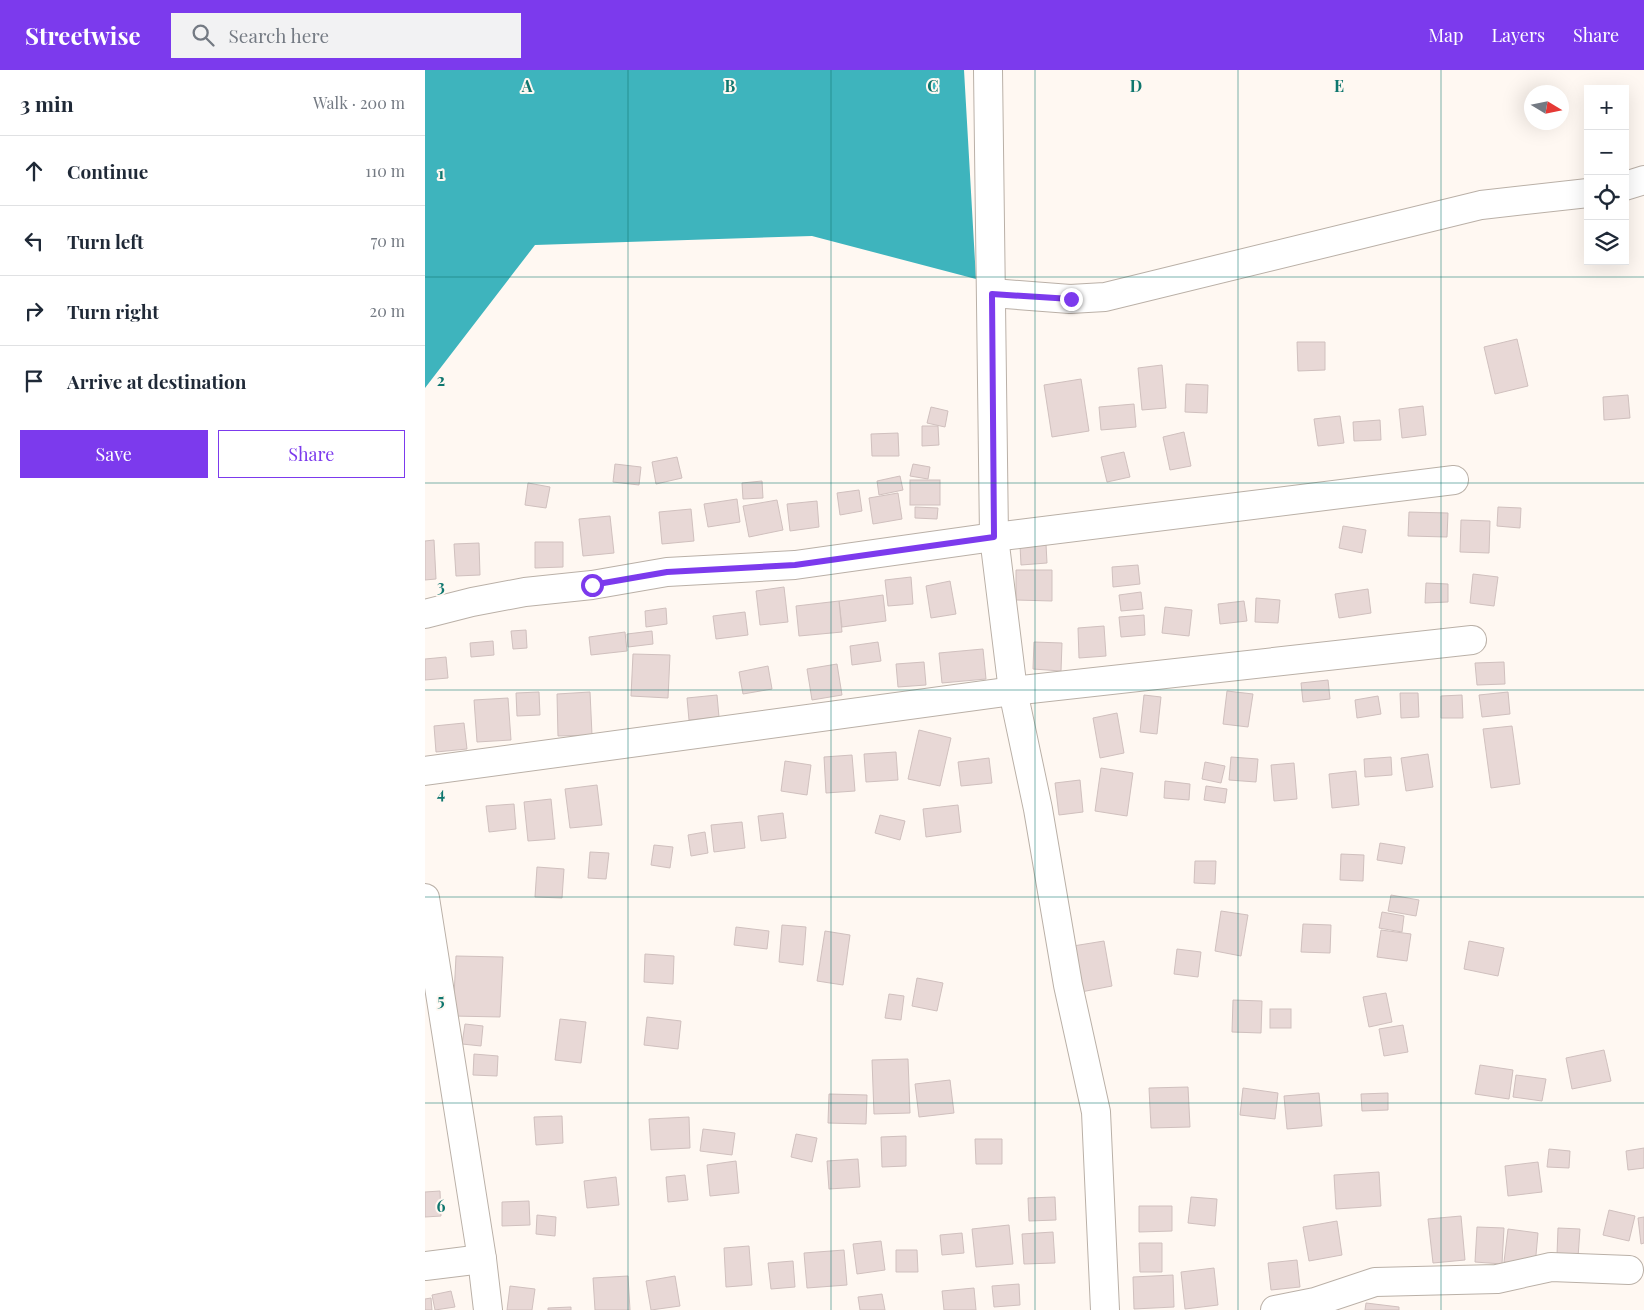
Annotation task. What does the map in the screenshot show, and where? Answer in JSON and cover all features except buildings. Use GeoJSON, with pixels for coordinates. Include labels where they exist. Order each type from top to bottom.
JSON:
{"type":"FeatureCollection","features":[{"type":"Feature","properties":{"kind":"street"},"geometry":{"type":"LineString","coordinates":[[988,70],[994,537],[1013,691],[1038,809],[1068,985],[1096,1112],[1105,1310]]}},
{"type":"Feature","properties":{"kind":"street"},"geometry":{"type":"LineString","coordinates":[[1629,185],[1644,180]]}},
{"type":"Feature","properties":{"kind":"street"},"geometry":{"type":"LineString","coordinates":[[992,294],[1071,299],[1105,297],[1481,205],[1584,193]]}},
{"type":"Feature","properties":{"kind":"street"},"geometry":{"type":"LineString","coordinates":[[425,614],[472,602],[525,592],[592,585],[667,572],[795,565],[994,537],[1454,480]]}},
{"type":"Feature","properties":{"kind":"street"},"geometry":{"type":"LineString","coordinates":[[425,771],[1013,691],[1472,640]]}},
{"type":"Feature","properties":{"kind":"street"},"geometry":{"type":"LineString","coordinates":[[425,898],[482,1259],[487,1310]]}},
{"type":"Feature","properties":{"kind":"street"},"geometry":{"type":"LineString","coordinates":[[425,1266],[482,1259]]}},
{"type":"Feature","properties":{"kind":"street"},"geometry":{"type":"LineString","coordinates":[[1275,1310],[1315,1302],[1375,1282],[1497,1279],[1551,1266],[1629,1270]]}},
{"type":"Feature","properties":{"kind":"water"},"geometry":{"type":"Polygon","coordinates":[[[425,70],[964,70],[976,279],[812,236],[535,245],[425,388],[425,70]]]}},
{"type":"Feature","properties":{"kind":"route"},"geometry":{"type":"LineString","coordinates":[[592,585],[667,572],[795,565],[994,537],[992,294],[1071,299]]}}]}
